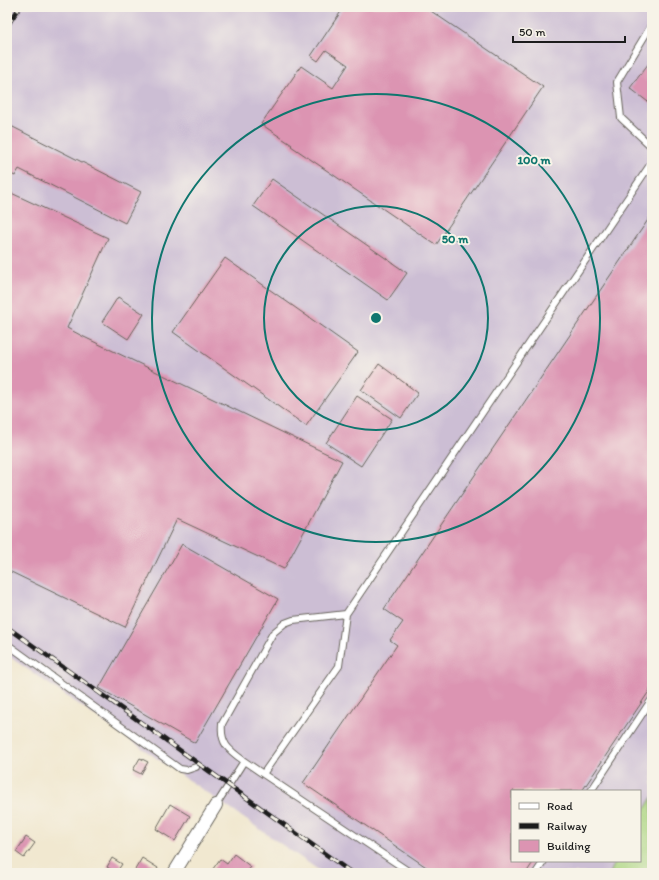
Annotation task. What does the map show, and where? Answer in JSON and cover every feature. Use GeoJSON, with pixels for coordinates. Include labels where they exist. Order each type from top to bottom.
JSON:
{"type":"FeatureCollection","features":[{"type":"Feature","properties":{"kind":"street"},"geometry":{"type":"LineString","coordinates":[[174,873],[216,805]]}},
{"type":"Feature","properties":{"kind":"lane"},"geometry":{"type":"LineString","coordinates":[[652,24],[617,82],[621,118],[652,147]]}},
{"type":"Feature","properties":{"kind":"lane"},"geometry":{"type":"LineString","coordinates":[[263,774],[339,666],[346,614],[652,162]]}},
{"type":"Feature","properties":{"kind":"lane"},"geometry":{"type":"LineString","coordinates":[[346,614],[293,620],[285,623],[273,633],[222,724],[222,739],[230,751],[244,761],[412,873]]}},
{"type":"Feature","properties":{"kind":"lane"},"geometry":{"type":"LineString","coordinates":[[7,644],[180,769],[187,770],[196,767]]}},
{"type":"Feature","properties":{"kind":"lane"},"geometry":{"type":"LineString","coordinates":[[592,790],[652,699]]}},
{"type":"Feature","properties":{"kind":"lane"},"geometry":{"type":"LineString","coordinates":[[216,805],[244,761]]}},
{"type":"Feature","properties":{"kind":"lane"},"geometry":{"type":"LineString","coordinates":[[536,873],[543,862]]}},
{"type":"Feature","properties":{"kind":"shaded area"},"geometry":{"type":"Polygon","coordinates":[[[7,7],[652,7],[652,797],[641,816],[641,790],[511,790],[511,862],[616,862],[610,873],[323,873],[7,655],[7,7]]]}},
{"type":"Feature","properties":{"kind":"green space"},"geometry":{"type":"Polygon","coordinates":[[[652,797],[652,873],[610,873],[616,862],[641,862],[641,816],[652,797]]]}},
{"type":"Feature","properties":{"kind":"building"},"geometry":{"type":"Polygon","coordinates":[[[344,7],[425,7],[543,87],[436,245],[261,124],[301,66],[333,88],[348,65],[326,50],[318,61],[311,56],[344,7]]]}},
{"type":"Feature","properties":{"kind":"building"},"geometry":{"type":"Polygon","coordinates":[[[652,59],[652,105],[630,88],[652,59]]]}},
{"type":"Feature","properties":{"kind":"building"},"geometry":{"type":"Polygon","coordinates":[[[7,124],[141,192],[125,223],[19,169],[15,176],[7,172],[7,124]]]}},
{"type":"Feature","properties":{"kind":"building"},"geometry":{"type":"Polygon","coordinates":[[[272,179],[407,273],[388,300],[253,206],[272,179]]]}},
{"type":"Feature","properties":{"kind":"building"},"geometry":{"type":"Polygon","coordinates":[[[7,191],[108,238],[67,328],[342,461],[284,569],[177,519],[125,627],[7,570],[7,191]]]}},
{"type":"Feature","properties":{"kind":"building"},"geometry":{"type":"Polygon","coordinates":[[[652,214],[652,687],[583,790],[511,790],[511,862],[533,862],[526,873],[435,873],[303,783],[397,645],[390,640],[403,622],[384,609],[652,214]]]}},
{"type":"Feature","properties":{"kind":"building"},"geometry":{"type":"Polygon","coordinates":[[[225,258],[358,352],[306,426],[173,332],[225,258]]]}},
{"type":"Feature","properties":{"kind":"building"},"geometry":{"type":"Polygon","coordinates":[[[118,297],[144,314],[128,339],[102,322],[118,297]]]}},
{"type":"Feature","properties":{"kind":"building"},"geometry":{"type":"Polygon","coordinates":[[[379,364],[418,393],[401,418],[361,390],[379,364]]]}},
{"type":"Feature","properties":{"kind":"building"},"geometry":{"type":"Polygon","coordinates":[[[357,396],[392,419],[361,466],[326,443],[357,396]]]}},
{"type":"Feature","properties":{"kind":"building"},"geometry":{"type":"Polygon","coordinates":[[[182,544],[278,599],[195,743],[99,688],[182,544]]]}},
{"type":"Feature","properties":{"kind":"building"},"geometry":{"type":"Polygon","coordinates":[[[140,758],[148,762],[141,774],[133,770],[140,758]]]}},
{"type":"Feature","properties":{"kind":"building"},"geometry":{"type":"Polygon","coordinates":[[[170,804],[190,816],[175,841],[156,829],[170,804]]]}},
{"type":"Feature","properties":{"kind":"building"},"geometry":{"type":"Polygon","coordinates":[[[26,837],[35,843],[24,858],[16,852],[26,837]]]}},
{"type":"Feature","properties":{"kind":"building"},"geometry":{"type":"Polygon","coordinates":[[[234,854],[251,867],[246,873],[210,873],[220,859],[227,864],[234,854]]]}},
{"type":"Feature","properties":{"kind":"building"},"geometry":{"type":"Polygon","coordinates":[[[112,858],[122,864],[116,873],[107,867],[112,858]]]}},
{"type":"Feature","properties":{"kind":"building"},"geometry":{"type":"Polygon","coordinates":[[[142,858],[158,868],[155,873],[133,873],[142,858]]]}},
{"type":"Feature","properties":{"kind":"railway"},"geometry":{"type":"LineString","coordinates":[[7,26],[20,7]]}},
{"type":"Feature","properties":{"kind":"railway"},"geometry":{"type":"LineString","coordinates":[[7,627],[352,873]]}}]}
